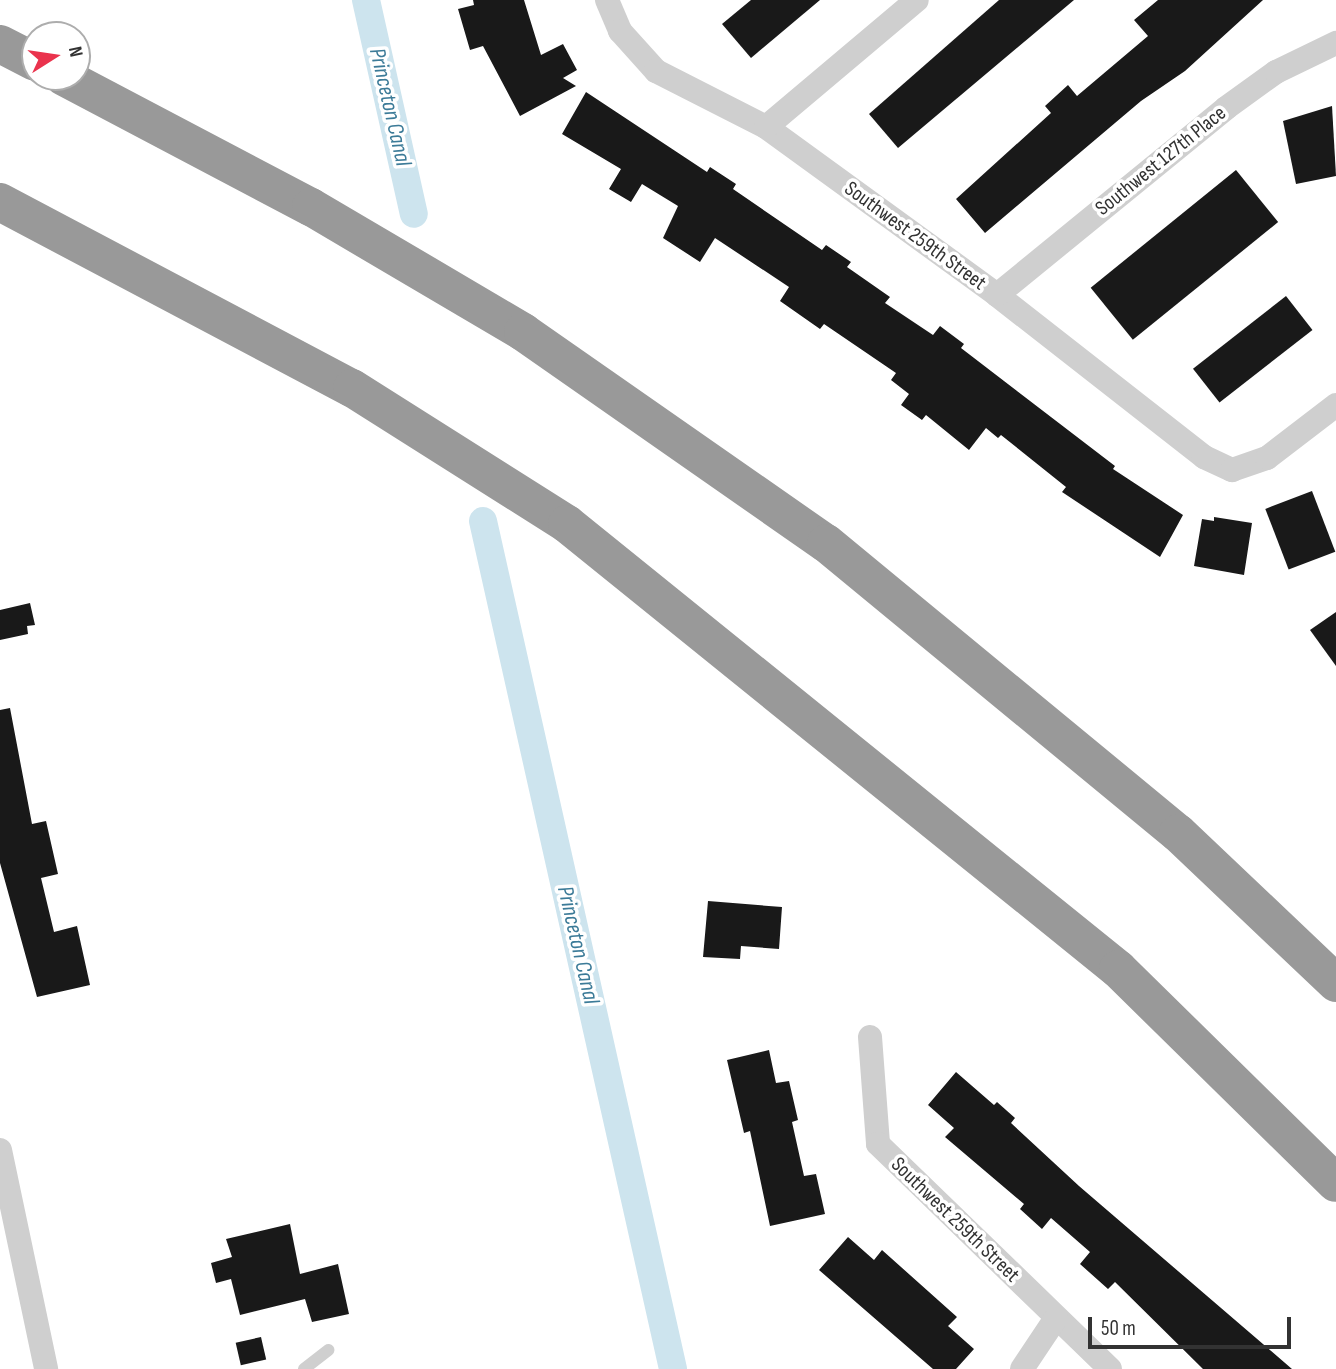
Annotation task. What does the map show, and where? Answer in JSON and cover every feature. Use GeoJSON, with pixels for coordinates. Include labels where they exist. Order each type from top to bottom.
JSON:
{"type":"FeatureCollection","features":[{"type":"Feature","properties":{"kind":"highway"},"geometry":{"type":"LineString","coordinates":[[0,44],[21,55]]}},
{"type":"Feature","properties":{"kind":"highway"},"geometry":{"type":"LineString","coordinates":[[91,91],[311,207],[523,332],[826,543],[974,660],[1178,833],[1336,983]]}},
{"type":"Feature","properties":{"kind":"highway"},"geometry":{"type":"LineString","coordinates":[[0,202],[352,388],[567,524],[1118,969],[1336,1183]]}},
{"type":"Feature","properties":{"kind":"street","name":"Southwest 259th Street"},"geometry":{"type":"LineString","coordinates":[[607,0],[620,31],[656,71],[766,127],[996,295],[1204,457],[1232,470],[1267,458],[1336,405]]}},
{"type":"Feature","properties":{"kind":"street"},"geometry":{"type":"LineString","coordinates":[[766,127],[917,0]]}},
{"type":"Feature","properties":{"kind":"street","name":"Southwest 127th Place"},"geometry":{"type":"LineString","coordinates":[[996,295],[1226,107],[1276,72],[1336,43]]}},
{"type":"Feature","properties":{"kind":"street","name":"Southwest 259th Street"},"geometry":{"type":"LineString","coordinates":[[870,1037],[878,1144],[1111,1369]]}},
{"type":"Feature","properties":{"kind":"street"},"geometry":{"type":"LineString","coordinates":[[0,1150],[46,1369]]}},
{"type":"Feature","properties":{"kind":"street"},"geometry":{"type":"LineString","coordinates":[[1022,1369],[1056,1318]]}},
{"type":"Feature","properties":{"kind":"lane"},"geometry":{"type":"LineString","coordinates":[[304,1369],[328,1350]]}},
{"type":"Feature","properties":{"kind":"building"},"geometry":{"type":"Polygon","coordinates":[[[473,0],[524,0],[541,55],[563,44],[577,70],[563,78],[576,86],[520,116],[483,46],[470,50],[458,9],[474,5],[473,0]]]}},
{"type":"Feature","properties":{"kind":"building"},"geometry":{"type":"Polygon","coordinates":[[[751,0],[820,0],[751,58],[722,24],[751,0]]]}},
{"type":"Feature","properties":{"kind":"building"},"geometry":{"type":"Polygon","coordinates":[[[999,0],[1074,0],[898,148],[869,114],[999,0]]]}},
{"type":"Feature","properties":{"kind":"building"},"geometry":{"type":"Polygon","coordinates":[[[1158,0],[1263,0],[1185,71],[1141,101],[985,233],[956,199],[1051,113],[1045,106],[1068,85],[1077,96],[1148,36],[1134,20],[1158,0]]]}},
{"type":"Feature","properties":{"kind":"building"},"geometry":{"type":"Polygon","coordinates":[[[586,92],[707,172],[710,167],[736,184],[733,189],[822,250],[826,245],[851,262],[847,267],[890,297],[885,303],[933,335],[940,326],[964,344],[961,348],[1115,466],[1113,469],[1183,515],[1160,557],[1062,492],[1066,487],[1001,435],[998,438],[986,428],[969,450],[926,415],[922,420],[901,405],[909,394],[891,380],[896,373],[824,324],[820,329],[780,301],[789,287],[715,238],[700,262],[663,238],[678,206],[642,184],[631,202],[609,189],[621,169],[562,134],[586,92]]]}},
{"type":"Feature","properties":{"kind":"building"},"geometry":{"type":"Polygon","coordinates":[[[1332,106],[1336,176],[1296,184],[1283,121],[1332,106]]]}},
{"type":"Feature","properties":{"kind":"building"},"geometry":{"type":"Polygon","coordinates":[[[1236,170],[1278,222],[1133,340],[1091,288],[1236,170]]]}},
{"type":"Feature","properties":{"kind":"building"},"geometry":{"type":"Polygon","coordinates":[[[1286,296],[1312,330],[1219,403],[1193,369],[1286,296]]]}},
{"type":"Feature","properties":{"kind":"building"},"geometry":{"type":"Polygon","coordinates":[[[1312,491],[1335,552],[1289,570],[1265,509],[1312,491]]]}},
{"type":"Feature","properties":{"kind":"building"},"geometry":{"type":"Polygon","coordinates":[[[1214,517],[1252,523],[1244,575],[1194,566],[1202,519],[1214,521],[1214,517]]]}},
{"type":"Feature","properties":{"kind":"building"},"geometry":{"type":"Polygon","coordinates":[[[30,603],[35,625],[27,626],[28,634],[0,640],[0,610],[30,603]]]}},
{"type":"Feature","properties":{"kind":"building"},"geometry":{"type":"Polygon","coordinates":[[[1336,612],[1336,666],[1310,630],[1336,612]]]}},
{"type":"Feature","properties":{"kind":"building"},"geometry":{"type":"Polygon","coordinates":[[[10,708],[32,824],[46,821],[58,874],[41,878],[54,932],[77,926],[90,985],[37,997],[0,863],[0,710],[10,708]]]}},
{"type":"Feature","properties":{"kind":"building"},"geometry":{"type":"Polygon","coordinates":[[[708,901],[782,907],[779,949],[741,946],[740,959],[703,957],[708,901]]]}},
{"type":"Feature","properties":{"kind":"building"},"geometry":{"type":"Polygon","coordinates":[[[769,1050],[776,1083],[789,1081],[798,1120],[792,1122],[804,1176],[816,1174],[825,1214],[770,1226],[750,1131],[744,1133],[727,1060],[769,1050]]]}},
{"type":"Feature","properties":{"kind":"building"},"geometry":{"type":"Polygon","coordinates":[[[956,1072],[994,1105],[997,1102],[1015,1118],[1011,1123],[1079,1186],[1292,1369],[1203,1369],[1115,1282],[1108,1289],[1080,1264],[1090,1252],[1051,1218],[1042,1229],[1020,1209],[1024,1204],[945,1137],[954,1128],[928,1105],[956,1072]]]}},
{"type":"Feature","properties":{"kind":"building"},"geometry":{"type":"Polygon","coordinates":[[[290,1224],[300,1274],[338,1264],[349,1314],[312,1322],[305,1299],[240,1315],[231,1279],[216,1283],[211,1263],[232,1257],[226,1239],[290,1224]]]}},
{"type":"Feature","properties":{"kind":"building"},"geometry":{"type":"Polygon","coordinates":[[[848,1237],[874,1260],[882,1250],[957,1317],[948,1326],[974,1349],[956,1369],[933,1369],[819,1270],[848,1237]]]}},
{"type":"Feature","properties":{"kind":"building"},"geometry":{"type":"Polygon","coordinates":[[[261,1337],[266,1359],[241,1365],[236,1343],[261,1337]]]}},
{"type":"Feature","properties":{"kind":"waterway","name":"Princeton Canal"},"geometry":{"type":"LineString","coordinates":[[366,0],[414,214]]}},
{"type":"Feature","properties":{"kind":"waterway","name":"Princeton Canal"},"geometry":{"type":"LineString","coordinates":[[483,521],[673,1369]]}}]}
